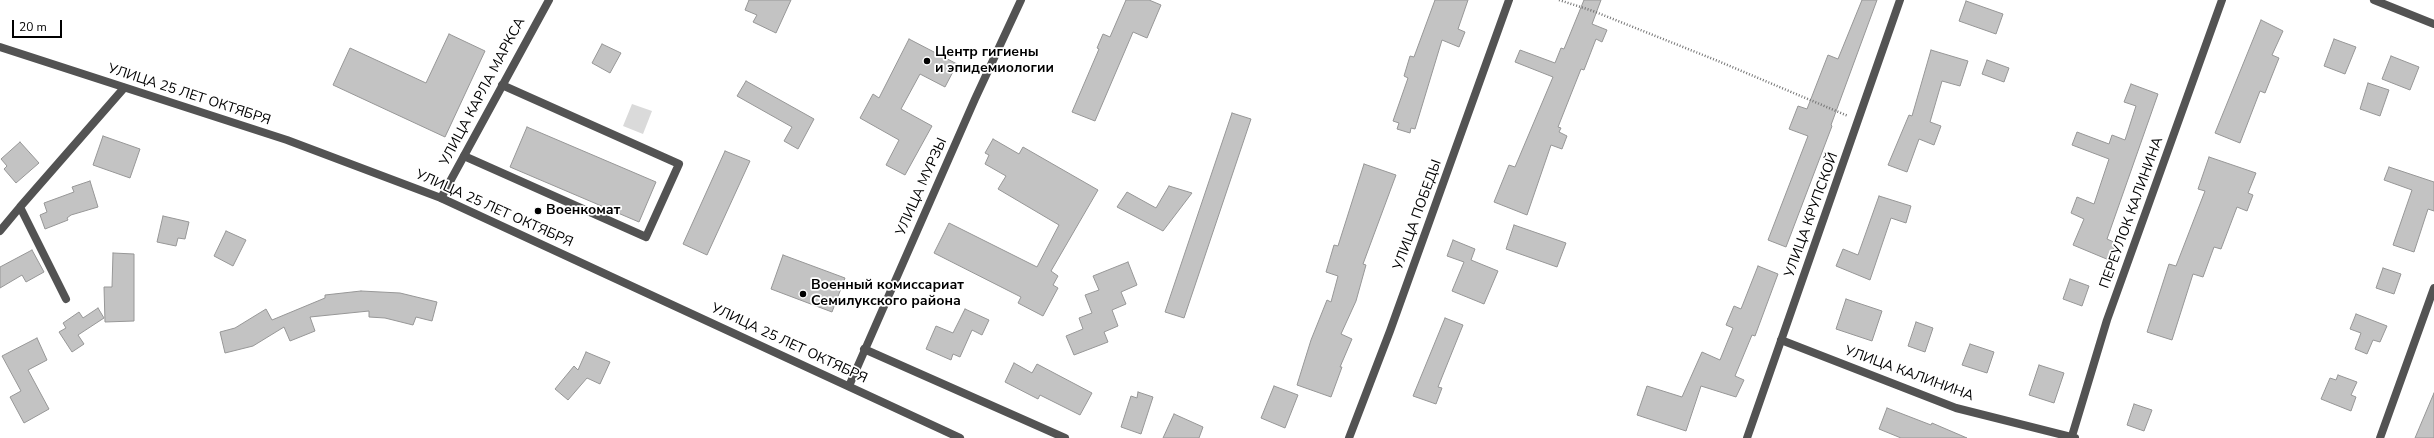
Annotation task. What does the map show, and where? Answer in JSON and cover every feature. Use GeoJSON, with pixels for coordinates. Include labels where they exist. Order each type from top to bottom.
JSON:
{"type":"FeatureCollection","features":[{"type":"Feature","properties":{"kind":"street","name":"УЛИЦА КАРЛА МАРКСА"},"geometry":{"type":"LineString","coordinates":[[441,198],[549,0]]}},
{"type":"Feature","properties":{"kind":"street","name":"УЛИЦА МУРЗЫ"},"geometry":{"type":"LineString","coordinates":[[849,386],[864,349],[1021,0]]}},
{"type":"Feature","properties":{"kind":"street","name":"УЛИЦА ПОБЕДЫ"},"geometry":{"type":"LineString","coordinates":[[1349,438],[1390,331],[1509,0]]}},
{"type":"Feature","properties":{"kind":"street","name":"УЛИЦА КРУПСКОЙ"},"geometry":{"type":"LineString","coordinates":[[1747,438],[1900,0]]}},
{"type":"Feature","properties":{"kind":"street","name":"ПЕРЕУЛОК КАЛИНИНА"},"geometry":{"type":"LineString","coordinates":[[2074,437],[2108,320],[2222,0]]}},
{"type":"Feature","properties":{"kind":"street"},"geometry":{"type":"LineString","coordinates":[[2374,0],[2434,24]]}},
{"type":"Feature","properties":{"kind":"street","name":"УЛИЦА 25 ЛЕТ ОКТЯБРЯ"},"geometry":{"type":"LineString","coordinates":[[0,47],[287,140],[441,198],[849,386],[950,436],[960,438]]}},
{"type":"Feature","properties":{"kind":"street"},"geometry":{"type":"LineString","coordinates":[[464,156],[646,237],[679,164],[502,85]]}},
{"type":"Feature","properties":{"kind":"street"},"geometry":{"type":"LineString","coordinates":[[0,231],[124,88]]}},
{"type":"Feature","properties":{"kind":"street"},"geometry":{"type":"LineString","coordinates":[[20,207],[66,298]]}},
{"type":"Feature","properties":{"kind":"street"},"geometry":{"type":"LineString","coordinates":[[2380,438],[2434,288]]}},
{"type":"Feature","properties":{"kind":"street","name":"УЛИЦА КАЛИНИНА"},"geometry":{"type":"LineString","coordinates":[[1781,340],[1956,408],[2074,437]]}},
{"type":"Feature","properties":{"kind":"street"},"geometry":{"type":"LineString","coordinates":[[864,349],[1064,438]]}},
{"type":"Feature","properties":{"kind":"path"},"geometry":{"type":"LineString","coordinates":[[1559,0],[1593,11],[1710,58],[1859,121]]}},
{"type":"Feature","properties":{"kind":"shaded area"},"geometry":{"type":"Polygon","coordinates":[[[632,104],[652,111],[643,134],[623,126],[632,104]]]}},
{"type":"Feature","properties":{"kind":"building"},"geometry":{"type":"Polygon","coordinates":[[[749,0],[791,0],[776,33],[753,22],[757,15],[745,10],[749,0]]]}},
{"type":"Feature","properties":{"kind":"building"},"geometry":{"type":"Polygon","coordinates":[[[1126,0],[1149,0],[1161,5],[1147,38],[1133,32],[1095,121],[1072,112],[1099,49],[1097,48],[1103,34],[1110,37],[1126,0]]]}},
{"type":"Feature","properties":{"kind":"building"},"geometry":{"type":"Polygon","coordinates":[[[1435,0],[1468,0],[1458,29],[1465,32],[1459,47],[1442,40],[1415,129],[1411,128],[1410,133],[1397,129],[1399,123],[1393,121],[1408,78],[1404,76],[1410,56],[1414,57],[1435,0]]]}},
{"type":"Feature","properties":{"kind":"building"},"geometry":{"type":"Polygon","coordinates":[[[1584,0],[1601,0],[1592,24],[1607,30],[1602,42],[1596,39],[1584,70],[1581,69],[1558,127],[1561,128],[1559,132],[1567,136],[1562,149],[1551,145],[1527,215],[1494,202],[1509,165],[1515,167],[1553,77],[1515,62],[1520,50],[1555,63],[1561,48],[1564,49],[1584,0]]]}},
{"type":"Feature","properties":{"kind":"building"},"geometry":{"type":"Polygon","coordinates":[[[1862,0],[1877,0],[1831,125],[1832,126],[1786,247],[1768,240],[1808,136],[1789,129],[1798,106],[1807,109],[1828,55],[1838,59],[1862,0]]]}},
{"type":"Feature","properties":{"kind":"building"},"geometry":{"type":"Polygon","coordinates":[[[1966,1],[2003,14],[1996,34],[1959,21],[1966,1]]]}},
{"type":"Feature","properties":{"kind":"building"},"geometry":{"type":"Polygon","coordinates":[[[2261,20],[2283,31],[2272,55],[2279,58],[2265,93],[2260,91],[2240,143],[2215,133],[2261,20]]]}},
{"type":"Feature","properties":{"kind":"building"},"geometry":{"type":"Polygon","coordinates":[[[449,34],[485,51],[445,137],[333,85],[350,48],[426,83],[449,34]]]}},
{"type":"Feature","properties":{"kind":"building"},"geometry":{"type":"Polygon","coordinates":[[[909,39],[957,64],[945,87],[920,74],[901,109],[932,126],[905,175],[886,165],[899,140],[860,118],[873,94],[879,98],[909,39]]]}},
{"type":"Feature","properties":{"kind":"building"},"geometry":{"type":"Polygon","coordinates":[[[2334,39],[2356,47],[2345,74],[2324,66],[2334,39]]]}},
{"type":"Feature","properties":{"kind":"building"},"geometry":{"type":"Polygon","coordinates":[[[602,44],[621,53],[610,73],[592,63],[602,44]]]}},
{"type":"Feature","properties":{"kind":"building"},"geometry":{"type":"Polygon","coordinates":[[[1931,50],[1968,61],[1960,86],[1942,81],[1930,122],[1941,126],[1934,145],[1919,139],[1907,172],[1888,165],[1909,115],[1912,116],[1931,50]]]}},
{"type":"Feature","properties":{"kind":"building"},"geometry":{"type":"Polygon","coordinates":[[[2391,56],[2419,67],[2410,90],[2382,79],[2391,56]]]}},
{"type":"Feature","properties":{"kind":"building"},"geometry":{"type":"Polygon","coordinates":[[[1987,60],[2009,68],[2004,82],[1982,74],[1987,60]]]}},
{"type":"Feature","properties":{"kind":"building"},"geometry":{"type":"Polygon","coordinates":[[[746,81],[814,119],[798,149],[784,141],[792,127],[737,96],[746,81]]]}},
{"type":"Feature","properties":{"kind":"building"},"geometry":{"type":"Polygon","coordinates":[[[2368,83],[2389,90],[2380,116],[2360,109],[2368,83]]]}},
{"type":"Feature","properties":{"kind":"building"},"geometry":{"type":"Polygon","coordinates":[[[2131,84],[2158,94],[2107,239],[2116,243],[2109,260],[2073,245],[2084,219],[2071,213],[2077,197],[2094,204],[2109,159],[2072,145],[2077,132],[2109,144],[2112,135],[2125,140],[2136,106],[2124,102],[2131,84]]]}},
{"type":"Feature","properties":{"kind":"building"},"geometry":{"type":"Polygon","coordinates":[[[1232,113],[1251,119],[1184,318],[1165,312],[1232,113]]]}},
{"type":"Feature","properties":{"kind":"building"},"geometry":{"type":"Polygon","coordinates":[[[527,127],[656,182],[639,222],[510,167],[527,127]]]}},
{"type":"Feature","properties":{"kind":"building"},"geometry":{"type":"Polygon","coordinates":[[[103,136],[140,149],[130,178],[93,165],[103,136]]]}},
{"type":"Feature","properties":{"kind":"building"},"geometry":{"type":"Polygon","coordinates":[[[993,139],[1019,154],[1023,147],[1098,190],[1051,271],[1058,276],[1053,285],[1058,288],[1043,316],[1018,303],[1021,297],[934,253],[949,223],[1037,267],[1059,225],[998,189],[1006,176],[985,164],[989,155],[985,153],[993,139]]]}},
{"type":"Feature","properties":{"kind":"building"},"geometry":{"type":"Polygon","coordinates":[[[20,142],[39,163],[16,183],[4,169],[7,166],[1,159],[20,142]]]}},
{"type":"Feature","properties":{"kind":"building"},"geometry":{"type":"Polygon","coordinates":[[[725,151],[750,161],[707,255],[683,244],[725,151]]]}},
{"type":"Feature","properties":{"kind":"building"},"geometry":{"type":"Polygon","coordinates":[[[2209,157],[2256,173],[2248,193],[2253,195],[2247,211],[2237,207],[2221,249],[2214,247],[2203,277],[2193,274],[2172,340],[2147,332],[2169,264],[2176,266],[2205,191],[2198,189],[2209,157]]]}},
{"type":"Feature","properties":{"kind":"building"},"geometry":{"type":"Polygon","coordinates":[[[1364,164],[1396,175],[1363,264],[1366,265],[1356,301],[1341,334],[1352,339],[1340,367],[1342,367],[1331,397],[1297,385],[1311,340],[1327,300],[1331,302],[1338,276],[1326,272],[1334,245],[1338,246],[1364,164]]]}},
{"type":"Feature","properties":{"kind":"building"},"geometry":{"type":"Polygon","coordinates":[[[2389,167],[2434,182],[2434,211],[2428,209],[2414,252],[2393,245],[2412,190],[2384,180],[2389,167]]]}},
{"type":"Feature","properties":{"kind":"building"},"geometry":{"type":"Polygon","coordinates":[[[90,181],[98,207],[71,215],[67,218],[68,220],[45,229],[40,215],[47,212],[44,203],[74,192],[72,187],[90,181]]]}},
{"type":"Feature","properties":{"kind":"building"},"geometry":{"type":"Polygon","coordinates":[[[1169,186],[1192,193],[1163,231],[1117,207],[1127,192],[1156,208],[1169,186]]]}},
{"type":"Feature","properties":{"kind":"building"},"geometry":{"type":"Polygon","coordinates":[[[1879,196],[1911,206],[1906,223],[1891,218],[1870,280],[1836,266],[1843,249],[1858,255],[1879,196]]]}},
{"type":"Feature","properties":{"kind":"building"},"geometry":{"type":"Polygon","coordinates":[[[163,216],[189,222],[185,239],[178,238],[176,246],[157,242],[163,216]]]}},
{"type":"Feature","properties":{"kind":"building"},"geometry":{"type":"Polygon","coordinates":[[[1514,225],[1566,243],[1557,267],[1506,249],[1514,225]]]}},
{"type":"Feature","properties":{"kind":"building"},"geometry":{"type":"Polygon","coordinates":[[[226,231],[246,240],[233,266],[214,256],[226,231]]]}},
{"type":"Feature","properties":{"kind":"building"},"geometry":{"type":"Polygon","coordinates":[[[1453,240],[1475,249],[1471,260],[1498,271],[1484,304],[1452,291],[1464,262],[1447,256],[1453,240]]]}},
{"type":"Feature","properties":{"kind":"building"},"geometry":{"type":"Polygon","coordinates":[[[32,250],[44,272],[26,282],[22,275],[0,288],[0,267],[32,250]]]}},
{"type":"Feature","properties":{"kind":"building"},"geometry":{"type":"Polygon","coordinates":[[[113,253],[134,254],[134,321],[105,322],[104,287],[112,287],[113,253]]]}},
{"type":"Feature","properties":{"kind":"building"},"geometry":{"type":"Polygon","coordinates":[[[783,255],[845,278],[832,312],[771,289],[783,255]]]}},
{"type":"Feature","properties":{"kind":"building"},"geometry":{"type":"Polygon","coordinates":[[[1128,262],[1137,285],[1121,292],[1126,304],[1112,310],[1118,326],[1104,332],[1108,342],[1074,355],[1066,336],[1083,329],[1079,318],[1092,313],[1085,295],[1099,290],[1093,276],[1128,262]]]}},
{"type":"Feature","properties":{"kind":"building"},"geometry":{"type":"Polygon","coordinates":[[[1758,266],[1778,274],[1755,336],[1752,335],[1735,376],[1744,380],[1736,397],[1701,386],[1686,431],[1637,415],[1647,386],[1682,397],[1702,352],[1720,360],[1733,328],[1726,325],[1734,306],[1741,309],[1758,266]]]}},
{"type":"Feature","properties":{"kind":"building"},"geometry":{"type":"Polygon","coordinates":[[[2383,268],[2401,274],[2394,294],[2376,288],[2383,268]]]}},
{"type":"Feature","properties":{"kind":"building"},"geometry":{"type":"Polygon","coordinates":[[[2070,279],[2089,286],[2082,306],[2063,299],[2070,279]]]}},
{"type":"Feature","properties":{"kind":"building"},"geometry":{"type":"Polygon","coordinates":[[[361,291],[400,293],[437,302],[432,321],[416,317],[413,325],[385,318],[369,317],[369,311],[310,317],[315,331],[290,341],[284,327],[253,346],[225,353],[220,332],[235,328],[266,309],[272,320],[325,298],[325,295],[361,291]]]}},
{"type":"Feature","properties":{"kind":"building"},"geometry":{"type":"Polygon","coordinates":[[[1846,299],[1882,311],[1872,341],[1836,329],[1846,299]]]}},
{"type":"Feature","properties":{"kind":"building"},"geometry":{"type":"Polygon","coordinates":[[[98,308],[104,318],[78,335],[84,344],[72,352],[59,332],[66,328],[63,323],[79,312],[83,318],[98,308]]]}},
{"type":"Feature","properties":{"kind":"building"},"geometry":{"type":"Polygon","coordinates":[[[965,309],[989,320],[982,335],[972,330],[960,357],[953,354],[951,360],[926,349],[936,326],[953,333],[965,309]]]}},
{"type":"Feature","properties":{"kind":"building"},"geometry":{"type":"Polygon","coordinates":[[[2356,314],[2387,326],[2380,342],[2373,340],[2367,354],[2355,349],[2361,333],[2350,329],[2356,314]]]}},
{"type":"Feature","properties":{"kind":"building"},"geometry":{"type":"Polygon","coordinates":[[[1445,318],[1463,325],[1438,387],[1442,388],[1436,404],[1413,396],[1445,318]]]}},
{"type":"Feature","properties":{"kind":"building"},"geometry":{"type":"Polygon","coordinates":[[[1916,322],[1933,328],[1925,352],[1908,346],[1916,322]]]}},
{"type":"Feature","properties":{"kind":"building"},"geometry":{"type":"Polygon","coordinates":[[[37,338],[47,360],[28,370],[49,409],[24,423],[10,397],[21,391],[2,356],[37,338]]]}},
{"type":"Feature","properties":{"kind":"building"},"geometry":{"type":"Polygon","coordinates":[[[1970,344],[1994,352],[1987,373],[1962,365],[1970,344]]]}},
{"type":"Feature","properties":{"kind":"building"},"geometry":{"type":"Polygon","coordinates":[[[586,352],[610,362],[600,384],[587,378],[568,400],[555,389],[574,366],[578,370],[586,352]]]}},
{"type":"Feature","properties":{"kind":"building"},"geometry":{"type":"Polygon","coordinates":[[[1014,363],[1032,373],[1037,364],[1092,393],[1080,415],[1040,395],[1038,399],[1005,382],[1014,363]]]}},
{"type":"Feature","properties":{"kind":"building"},"geometry":{"type":"Polygon","coordinates":[[[2039,365],[2064,373],[2054,403],[2029,395],[2039,365]]]}},
{"type":"Feature","properties":{"kind":"building"},"geometry":{"type":"Polygon","coordinates":[[[2338,375],[2357,382],[2351,395],[2356,397],[2351,411],[2321,399],[2330,378],[2336,380],[2338,375]]]}},
{"type":"Feature","properties":{"kind":"building"},"geometry":{"type":"Polygon","coordinates":[[[1274,386],[1298,395],[1285,428],[1261,418],[1274,386]]]}},
{"type":"Feature","properties":{"kind":"building"},"geometry":{"type":"Polygon","coordinates":[[[1138,392],[1153,397],[1141,434],[1121,427],[1131,396],[1137,398],[1138,392]]]}},
{"type":"Feature","properties":{"kind":"building"},"geometry":{"type":"Polygon","coordinates":[[[2434,393],[2434,438],[2415,438],[2434,393]]]}},
{"type":"Feature","properties":{"kind":"building"},"geometry":{"type":"Polygon","coordinates":[[[2134,404],[2152,410],[2144,431],[2127,425],[2134,404]]]}},
{"type":"Feature","properties":{"kind":"building"},"geometry":{"type":"Polygon","coordinates":[[[1887,408],[1931,425],[1932,423],[1967,438],[1901,438],[1879,429],[1887,408]]]}},
{"type":"Feature","properties":{"kind":"building"},"geometry":{"type":"Polygon","coordinates":[[[1174,414],[1203,427],[1199,438],[1163,438],[1174,414]]]}},
{"type":"Feature","properties":{"kind":"place","name":"Центр гигиены и эпидемиологии"},"geometry":{"type":"Point","coordinates":[927,61]}},
{"type":"Feature","properties":{"kind":"place","name":"Военкомат"},"geometry":{"type":"Point","coordinates":[538,211]}},
{"type":"Feature","properties":{"kind":"place","name":"Военный комиссариат Семилукского района"},"geometry":{"type":"Point","coordinates":[803,294]}}]}
